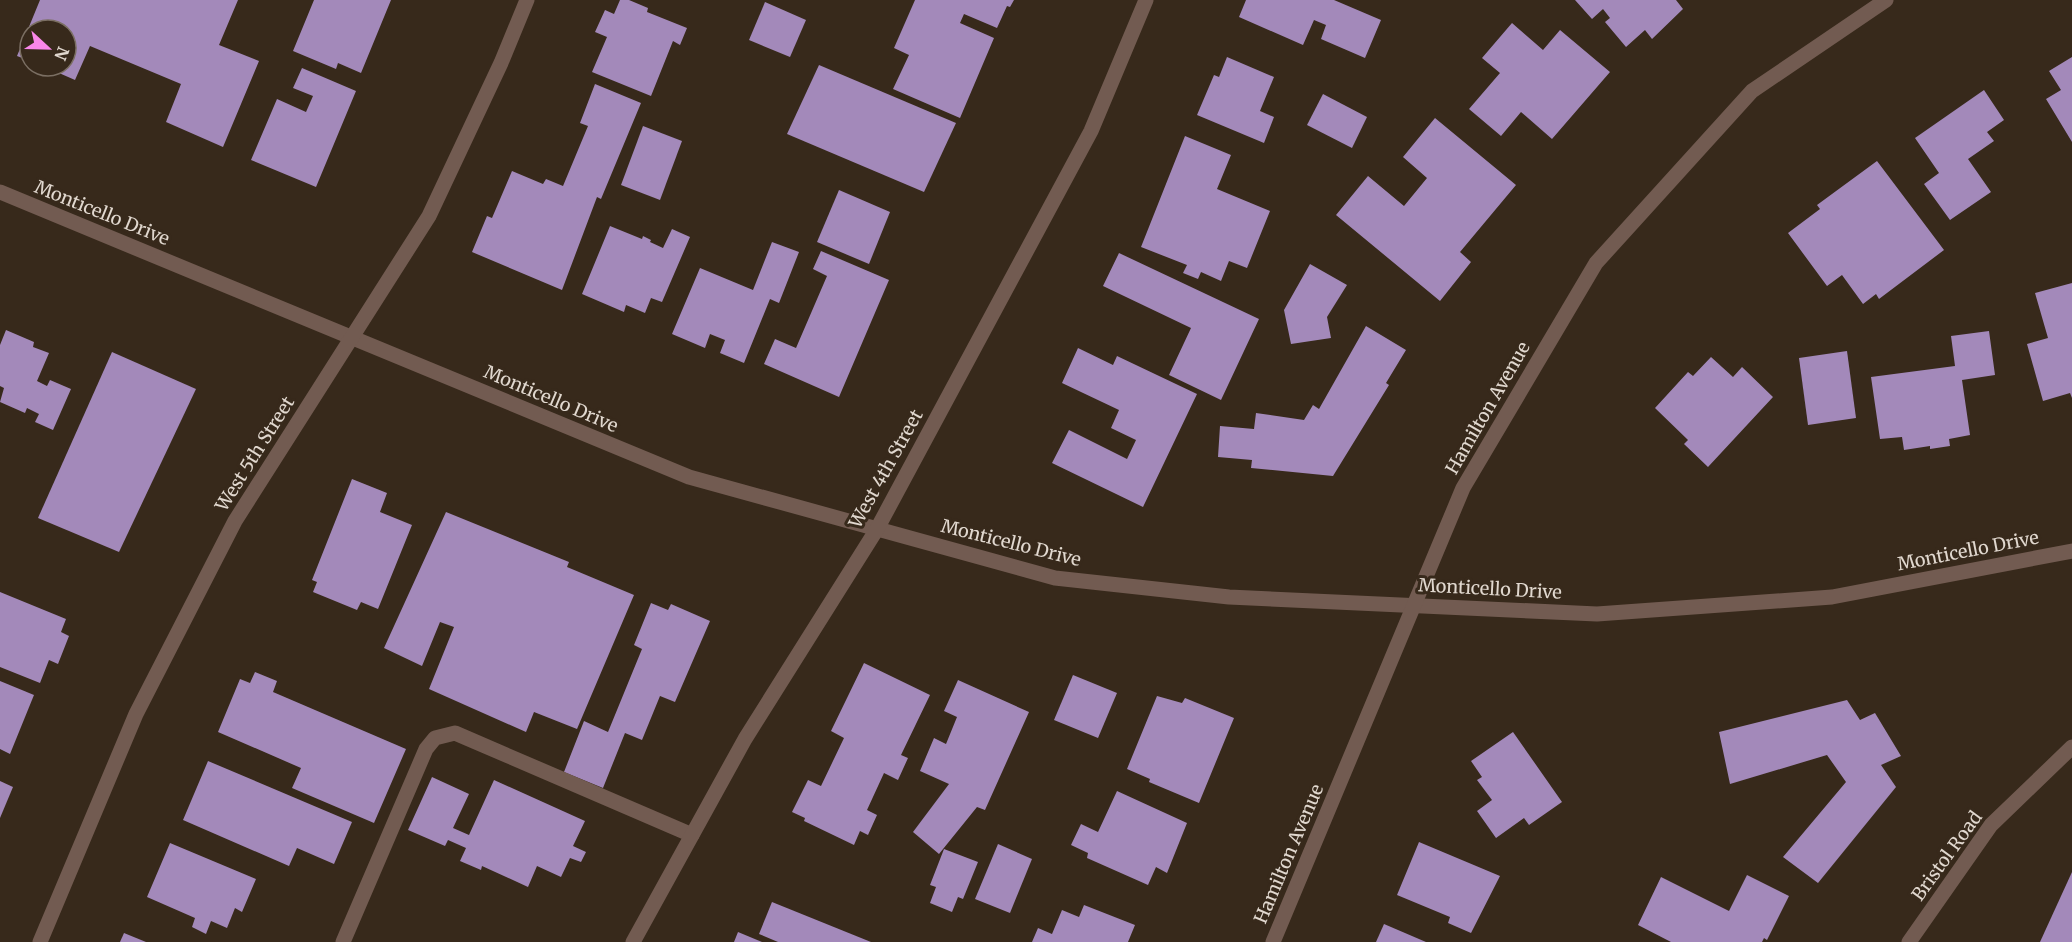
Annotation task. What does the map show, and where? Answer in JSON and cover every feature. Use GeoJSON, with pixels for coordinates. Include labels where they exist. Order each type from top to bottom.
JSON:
{"type":"FeatureCollection","features":[{"type":"Feature","properties":{"kind":"street","name":"West 5th Street"},"geometry":{"type":"LineString","coordinates":[[40,942],[136,714],[224,541],[429,216],[501,63],[527,0]]}},
{"type":"Feature","properties":{"kind":"street","name":"West 4th Street"},"geometry":{"type":"LineString","coordinates":[[633,942],[745,739],[877,529],[1091,131],[1146,0]]}},
{"type":"Feature","properties":{"kind":"street","name":"Hamilton Avenue"},"geometry":{"type":"LineString","coordinates":[[1274,942],[1463,488],[1596,263],[1752,92],[1886,0]]}},
{"type":"Feature","properties":{"kind":"street","name":"Monticello Drive"},"geometry":{"type":"LineString","coordinates":[[0,192],[689,477],[1055,578],[1229,597],[1597,614],[1832,597],[2072,551]]}},
{"type":"Feature","properties":{"kind":"street"},"geometry":{"type":"LineString","coordinates":[[343,942],[426,749],[435,738],[455,733],[494,747],[692,835]]}},
{"type":"Feature","properties":{"kind":"street","name":"Bristol Road"},"geometry":{"type":"LineString","coordinates":[[1909,942],[1991,825],[2072,747]]}},
{"type":"Feature","properties":{"kind":"building"},"geometry":{"type":"Polygon","coordinates":[[[40,0],[238,0],[219,45],[259,61],[223,147],[166,122],[181,84],[90,46],[78,73],[78,18],[33,18],[40,0]]]}},
{"type":"Feature","properties":{"kind":"building"},"geometry":{"type":"Polygon","coordinates":[[[314,0],[391,0],[361,73],[338,63],[336,69],[293,51],[314,0]]]}},
{"type":"Feature","properties":{"kind":"building"},"geometry":{"type":"Polygon","coordinates":[[[620,0],[629,0],[648,8],[647,12],[687,28],[680,45],[673,41],[651,96],[592,72],[607,37],[595,32],[605,10],[614,14],[620,0]]]}},
{"type":"Feature","properties":{"kind":"building"},"geometry":{"type":"Polygon","coordinates":[[[915,0],[1014,0],[1010,7],[1007,6],[997,28],[964,14],[960,23],[994,38],[960,118],[893,89],[909,55],[894,48],[915,0]]]}},
{"type":"Feature","properties":{"kind":"building"},"geometry":{"type":"Polygon","coordinates":[[[1246,0],[1334,0],[1381,20],[1365,58],[1321,39],[1326,25],[1314,20],[1303,45],[1239,17],[1246,0]]]}},
{"type":"Feature","properties":{"kind":"building"},"geometry":{"type":"Polygon","coordinates":[[[1575,0],[1676,0],[1683,9],[1652,39],[1645,30],[1626,47],[1605,22],[1610,18],[1603,9],[1592,19],[1575,0]]]}},
{"type":"Feature","properties":{"kind":"building"},"geometry":{"type":"Polygon","coordinates":[[[765,2],[806,20],[790,57],[749,40],[765,2]]]}},
{"type":"Feature","properties":{"kind":"building"},"geometry":{"type":"Polygon","coordinates":[[[1512,23],[1543,50],[1560,30],[1610,72],[1552,139],[1521,112],[1501,136],[1469,109],[1500,73],[1482,58],[1512,23]]]}},
{"type":"Feature","properties":{"kind":"building"},"geometry":{"type":"Polygon","coordinates":[[[1227,57],[1274,77],[1260,111],[1274,117],[1264,143],[1197,115],[1214,75],[1219,77],[1227,57]]]}},
{"type":"Feature","properties":{"kind":"building"},"geometry":{"type":"Polygon","coordinates":[[[2072,57],[2072,142],[2046,99],[2061,90],[2049,71],[2072,57]]]}},
{"type":"Feature","properties":{"kind":"building"},"geometry":{"type":"Polygon","coordinates":[[[819,65],[956,123],[924,192],[787,134],[819,65]]]}},
{"type":"Feature","properties":{"kind":"building"},"geometry":{"type":"Polygon","coordinates":[[[302,68],[356,91],[316,187],[251,160],[277,99],[306,112],[313,96],[293,88],[302,68]]]}},
{"type":"Feature","properties":{"kind":"building"},"geometry":{"type":"Polygon","coordinates":[[[595,84],[641,103],[601,199],[597,197],[562,290],[472,252],[487,216],[492,218],[512,171],[543,184],[546,179],[563,186],[588,126],[580,123],[595,84]]]}},
{"type":"Feature","properties":{"kind":"building"},"geometry":{"type":"Polygon","coordinates":[[[1984,90],[2004,120],[1987,132],[1994,141],[1968,159],[1991,192],[1950,220],[1924,184],[1939,173],[1915,138],[1984,90]]]}},
{"type":"Feature","properties":{"kind":"building"},"geometry":{"type":"Polygon","coordinates":[[[1323,94],[1367,117],[1352,148],[1307,125],[1323,94]]]}},
{"type":"Feature","properties":{"kind":"building"},"geometry":{"type":"Polygon","coordinates":[[[1435,118],[1516,185],[1460,252],[1471,262],[1440,301],[1336,215],[1368,176],[1404,206],[1427,178],[1403,157],[1435,118]]]}},
{"type":"Feature","properties":{"kind":"building"},"geometry":{"type":"Polygon","coordinates":[[[643,126],[682,141],[660,200],[621,185],[643,126]]]}},
{"type":"Feature","properties":{"kind":"building"},"geometry":{"type":"Polygon","coordinates":[[[1185,136],[1231,155],[1217,189],[1270,211],[1247,268],[1229,261],[1221,281],[1201,272],[1198,279],[1183,273],[1187,265],[1141,247],[1185,136]]]}},
{"type":"Feature","properties":{"kind":"building"},"geometry":{"type":"Polygon","coordinates":[[[1877,161],[1944,250],[1879,299],[1876,294],[1863,304],[1842,275],[1827,286],[1788,233],[1820,209],[1817,205],[1877,161]]]}},
{"type":"Feature","properties":{"kind":"building"},"geometry":{"type":"Polygon","coordinates":[[[839,190],[890,212],[869,264],[817,242],[839,190]]]}},
{"type":"Feature","properties":{"kind":"building"},"geometry":{"type":"Polygon","coordinates":[[[610,226],[642,239],[643,236],[663,248],[672,229],[690,237],[662,302],[651,298],[645,313],[626,305],[624,312],[582,294],[610,226]]]}},
{"type":"Feature","properties":{"kind":"building"},"geometry":{"type":"Polygon","coordinates":[[[772,242],[799,252],[779,303],[770,299],[744,363],[720,353],[725,340],[710,334],[705,348],[672,334],[700,268],[753,290],[772,242]]]}},
{"type":"Feature","properties":{"kind":"building"},"geometry":{"type":"Polygon","coordinates":[[[821,251],[889,280],[839,397],[764,364],[775,339],[796,348],[827,276],[813,269],[821,251]]]}},
{"type":"Feature","properties":{"kind":"building"},"geometry":{"type":"Polygon","coordinates":[[[1119,253],[1259,319],[1221,400],[1169,375],[1191,328],[1103,286],[1119,253]]]}},
{"type":"Feature","properties":{"kind":"building"},"geometry":{"type":"Polygon","coordinates":[[[1310,264],[1347,285],[1327,317],[1331,338],[1291,344],[1284,310],[1310,264]]]}},
{"type":"Feature","properties":{"kind":"building"},"geometry":{"type":"Polygon","coordinates":[[[2072,283],[2072,398],[2070,393],[2043,401],[2027,344],[2048,338],[2035,293],[2072,283]]]}},
{"type":"Feature","properties":{"kind":"building"},"geometry":{"type":"Polygon","coordinates":[[[1366,326],[1406,350],[1386,383],[1389,385],[1333,476],[1251,468],[1252,460],[1218,457],[1220,426],[1254,429],[1256,413],[1304,420],[1313,405],[1319,409],[1366,326]]]}},
{"type":"Feature","properties":{"kind":"building"},"geometry":{"type":"Polygon","coordinates":[[[6,330],[34,342],[33,347],[49,353],[37,381],[47,386],[50,380],[71,389],[53,430],[35,422],[39,414],[27,408],[25,413],[0,402],[4,388],[0,386],[0,345],[6,330]]]}},
{"type":"Feature","properties":{"kind":"building"},"geometry":{"type":"Polygon","coordinates":[[[1989,331],[1995,375],[1962,380],[1970,435],[1949,439],[1950,446],[1930,449],[1930,446],[1904,450],[1902,437],[1880,439],[1871,377],[1955,366],[1951,336],[1989,331]]]}},
{"type":"Feature","properties":{"kind":"building"},"geometry":{"type":"Polygon","coordinates":[[[1078,348],[1113,365],[1117,356],[1197,394],[1143,507],[1052,463],[1069,430],[1127,459],[1136,440],[1111,428],[1119,410],[1062,383],[1078,348]]]}},
{"type":"Feature","properties":{"kind":"building"},"geometry":{"type":"Polygon","coordinates":[[[1847,351],[1856,418],[1808,425],[1799,358],[1847,351]]]}},
{"type":"Feature","properties":{"kind":"building"},"geometry":{"type":"Polygon","coordinates":[[[112,352],[196,389],[119,552],[38,518],[112,352]]]}},
{"type":"Feature","properties":{"kind":"building"},"geometry":{"type":"Polygon","coordinates":[[[1711,357],[1733,377],[1742,367],[1773,397],[1708,467],[1684,444],[1688,440],[1655,408],[1688,372],[1693,376],[1711,357]]]}},
{"type":"Feature","properties":{"kind":"building"},"geometry":{"type":"Polygon","coordinates":[[[352,479],[387,493],[380,512],[412,525],[378,609],[361,602],[357,610],[313,592],[317,582],[312,580],[352,479]]]}},
{"type":"Feature","properties":{"kind":"building"},"geometry":{"type":"Polygon","coordinates":[[[446,512],[569,562],[567,567],[634,595],[577,729],[534,712],[526,732],[429,689],[454,627],[440,622],[422,666],[384,648],[446,512]]]}},
{"type":"Feature","properties":{"kind":"building"},"geometry":{"type":"Polygon","coordinates":[[[0,592],[66,619],[61,632],[69,636],[58,664],[49,660],[40,683],[0,667],[0,592]]]}},
{"type":"Feature","properties":{"kind":"building"},"geometry":{"type":"Polygon","coordinates":[[[651,603],[668,610],[671,604],[710,621],[675,702],[660,696],[642,740],[625,733],[603,788],[564,772],[584,721],[608,732],[642,649],[634,645],[651,603]]]}},
{"type":"Feature","properties":{"kind":"building"},"geometry":{"type":"Polygon","coordinates":[[[864,663],[930,695],[901,755],[908,758],[898,780],[884,773],[867,810],[877,815],[868,835],[860,831],[854,845],[804,821],[805,818],[792,812],[808,780],[821,786],[844,738],[831,731],[864,663]]]}},
{"type":"Feature","properties":{"kind":"building"},"geometry":{"type":"Polygon","coordinates":[[[255,672],[277,681],[273,692],[406,749],[374,823],[292,788],[301,768],[218,732],[240,679],[250,683],[255,672]]]}},
{"type":"Feature","properties":{"kind":"building"},"geometry":{"type":"Polygon","coordinates":[[[1073,675],[1117,693],[1098,738],[1054,720],[1073,675]]]}},
{"type":"Feature","properties":{"kind":"building"},"geometry":{"type":"Polygon","coordinates":[[[958,680],[1029,712],[985,810],[977,807],[939,854],[913,832],[949,784],[920,771],[934,738],[946,744],[957,717],[944,711],[958,680]]]}},
{"type":"Feature","properties":{"kind":"building"},"geometry":{"type":"Polygon","coordinates":[[[0,681],[34,695],[10,754],[0,749],[0,681]]]}},
{"type":"Feature","properties":{"kind":"building"},"geometry":{"type":"Polygon","coordinates":[[[1157,696],[1182,703],[1185,698],[1234,718],[1199,803],[1149,782],[1150,779],[1127,769],[1157,696]]]}},
{"type":"Feature","properties":{"kind":"building"},"geometry":{"type":"Polygon","coordinates":[[[1847,700],[1860,720],[1875,713],[1901,756],[1881,765],[1896,787],[1818,883],[1783,857],[1846,782],[1827,755],[1730,784],[1719,732],[1847,700]]]}},
{"type":"Feature","properties":{"kind":"building"},"geometry":{"type":"Polygon","coordinates":[[[1513,732],[1562,802],[1529,825],[1524,818],[1496,838],[1477,811],[1492,800],[1477,780],[1482,777],[1471,761],[1513,732]]]}},
{"type":"Feature","properties":{"kind":"building"},"geometry":{"type":"Polygon","coordinates":[[[208,761],[352,822],[334,864],[297,848],[289,866],[183,820],[208,761]]]}},
{"type":"Feature","properties":{"kind":"building"},"geometry":{"type":"Polygon","coordinates":[[[432,777],[469,794],[453,828],[469,835],[494,780],[585,821],[573,846],[586,852],[581,862],[570,858],[561,877],[537,866],[528,887],[482,866],[481,870],[460,861],[466,848],[448,840],[445,846],[408,830],[432,777]]]}},
{"type":"Feature","properties":{"kind":"building"},"geometry":{"type":"Polygon","coordinates":[[[0,781],[13,787],[0,818],[0,781]]]}},
{"type":"Feature","properties":{"kind":"building"},"geometry":{"type":"Polygon","coordinates":[[[1117,791],[1187,823],[1167,873],[1156,867],[1148,885],[1087,858],[1088,853],[1071,845],[1081,824],[1098,832],[1117,791]]]}},
{"type":"Feature","properties":{"kind":"building"},"geometry":{"type":"Polygon","coordinates":[[[1419,842],[1500,876],[1471,933],[1448,923],[1450,917],[1397,895],[1419,842]]]}},
{"type":"Feature","properties":{"kind":"building"},"geometry":{"type":"Polygon","coordinates":[[[170,843],[256,879],[242,912],[235,908],[227,928],[211,921],[206,934],[192,927],[195,918],[147,897],[170,843]]]}},
{"type":"Feature","properties":{"kind":"building"},"geometry":{"type":"Polygon","coordinates":[[[998,844],[1032,859],[1010,913],[975,899],[998,844]]]}},
{"type":"Feature","properties":{"kind":"building"},"geometry":{"type":"Polygon","coordinates":[[[944,849],[978,862],[963,899],[958,897],[952,912],[930,903],[936,887],[930,885],[944,849]]]}},
{"type":"Feature","properties":{"kind":"building"},"geometry":{"type":"Polygon","coordinates":[[[2072,872],[2072,942],[2040,942],[2072,872]]]}},
{"type":"Feature","properties":{"kind":"building"},"geometry":{"type":"Polygon","coordinates":[[[1747,875],[1789,896],[1767,940],[1764,938],[1762,942],[1671,942],[1638,925],[1661,877],[1729,911],[1747,875]]]}},
{"type":"Feature","properties":{"kind":"building"},"geometry":{"type":"Polygon","coordinates":[[[772,902],[871,942],[778,942],[759,934],[772,902]]]}},
{"type":"Feature","properties":{"kind":"building"},"geometry":{"type":"Polygon","coordinates":[[[1084,905],[1135,925],[1128,942],[1032,942],[1038,928],[1052,934],[1062,910],[1079,917],[1084,905]]]}},
{"type":"Feature","properties":{"kind":"building"},"geometry":{"type":"Polygon","coordinates":[[[1384,924],[1426,942],[1376,942],[1384,924]]]}},
{"type":"Feature","properties":{"kind":"building"},"geometry":{"type":"Polygon","coordinates":[[[738,932],[762,942],[734,942],[738,932]]]}},
{"type":"Feature","properties":{"kind":"building"},"geometry":{"type":"Polygon","coordinates":[[[124,933],[146,942],[120,942],[124,933]]]}}]}
